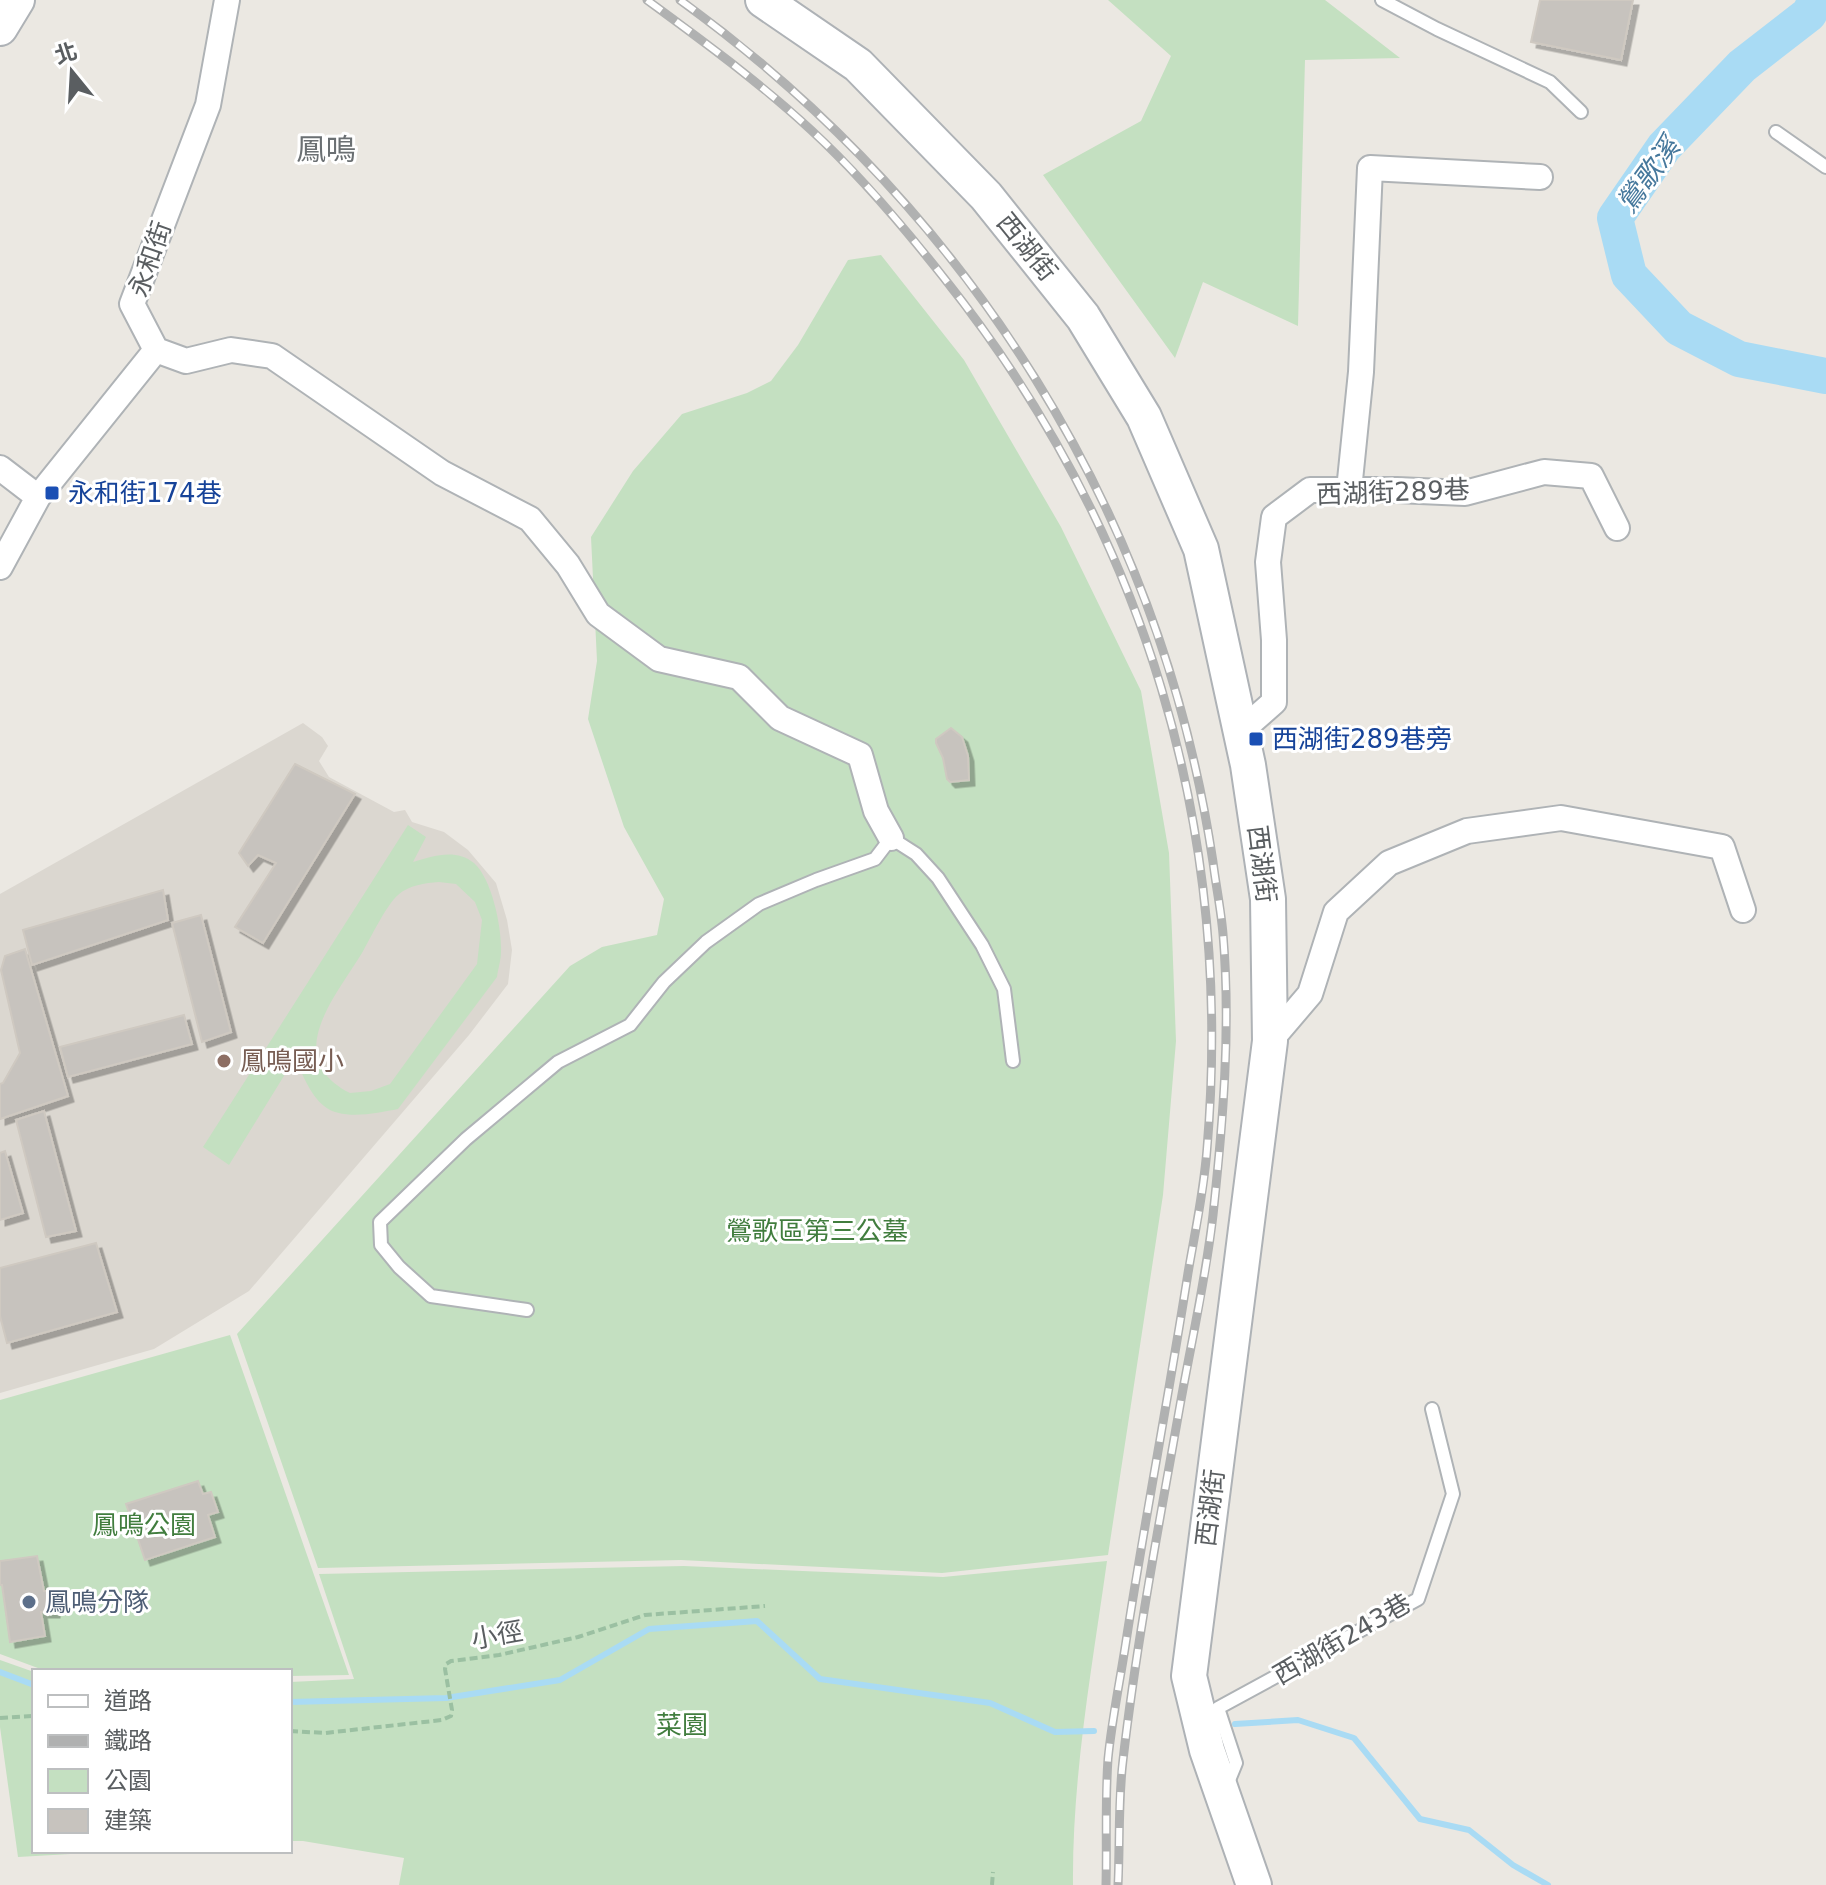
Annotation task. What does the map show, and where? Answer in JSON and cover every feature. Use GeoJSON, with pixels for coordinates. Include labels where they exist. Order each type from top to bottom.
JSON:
{"type":"FeatureCollection","features":[{"type":"Feature","properties":{"kind":"street"},"geometry":{"type":"LineString","coordinates":[[0,28],[17,0]]}},
{"type":"Feature","properties":{"kind":"street","name":"永和街"},"geometry":{"type":"LineString","coordinates":[[156,350],[132,304],[208,105],[227,0]]}},
{"type":"Feature","properties":{"kind":"street","name":"西湖街"},"geometry":{"type":"LineString","coordinates":[[763,0],[858,65],[986,196],[1083,317],[1144,417],[1201,549],[1241,731],[1268,899],[1270,1041],[1189,1676],[1207,1750],[1254,1885]]}},
{"type":"Feature","properties":{"kind":"street"},"geometry":{"type":"LineString","coordinates":[[1349,490],[1361,372],[1370,168],[1540,177]]}},
{"type":"Feature","properties":{"kind":"street"},"geometry":{"type":"LineString","coordinates":[[0,567],[38,497],[156,350],[186,361],[231,350],[272,356],[442,473],[530,519],[568,565],[598,614],[659,659],[739,677],[780,718],[860,755],[876,811],[891,838]]}},
{"type":"Feature","properties":{"kind":"street"},"geometry":{"type":"LineString","coordinates":[[0,468],[38,497]]}},
{"type":"Feature","properties":{"kind":"street","name":"西湖街289巷"},"geometry":{"type":"LineString","coordinates":[[1241,731],[1274,702],[1274,640],[1268,562],[1274,517],[1310,490],[1465,493],[1544,472],[1591,476],[1617,528]]}},
{"type":"Feature","properties":{"kind":"street"},"geometry":{"type":"LineString","coordinates":[[1270,1041],[1310,994],[1336,912],[1389,863],[1467,831],[1561,818],[1722,847],[1743,910]]}},
{"type":"Feature","properties":{"kind":"lane"},"geometry":{"type":"LineString","coordinates":[[1382,0],[1550,82],[1581,112]]}},
{"type":"Feature","properties":{"kind":"lane"},"geometry":{"type":"LineString","coordinates":[[1776,132],[1826,167]]}},
{"type":"Feature","properties":{"kind":"lane"},"geometry":{"type":"LineString","coordinates":[[527,1310],[431,1296],[399,1267],[381,1245],[380,1222],[466,1139],[558,1062],[630,1025],[664,982],[706,942],[759,904],[875,859],[891,838],[916,854],[938,878],[982,945],[1004,989],[1013,1061]]}},
{"type":"Feature","properties":{"kind":"lane","name":"西湖街243巷"},"geometry":{"type":"LineString","coordinates":[[1222,1795],[1236,1763],[1218,1708],[1418,1599],[1453,1494],[1432,1409]]}},
{"type":"Feature","properties":{"kind":"path","name":"小徑"},"geometry":{"type":"LineString","coordinates":[[292,1731],[325,1733],[442,1720],[451,1716],[452,1710],[445,1669],[451,1661],[499,1655],[578,1637],[645,1615],[765,1606]]}},
{"type":"Feature","properties":{"kind":"path"},"geometry":{"type":"LineString","coordinates":[[0,1718],[32,1716]]}},
{"type":"Feature","properties":{"kind":"path"},"geometry":{"type":"LineString","coordinates":[[992,1885],[993,1872]]}},
{"type":"Feature","properties":{"kind":"shaded area","name":"鳳鳴國小"},"geometry":{"type":"Polygon","coordinates":[[[303,723],[322,737],[328,746],[319,761],[329,777],[394,812],[405,810],[412,822],[444,832],[468,850],[496,883],[512,950],[508,984],[469,1035],[249,1291],[154,1349],[0,1393],[0,894],[303,723]]]}},
{"type":"Feature","properties":{"kind":"green space"},"geometry":{"type":"Polygon","coordinates":[[[1108,0],[1325,0],[1400,58],[1305,60],[1298,326],[1203,282],[1175,358],[1043,175],[1141,121],[1171,56],[1108,0]]]}},
{"type":"Feature","properties":{"kind":"green space","name":"鶯歌區第三公墓"},"geometry":{"type":"Polygon","coordinates":[[[881,255],[964,360],[1061,527],[1141,691],[1169,853],[1176,1041],[1163,1195],[1108,1555],[942,1573],[681,1560],[318,1568],[237,1334],[570,966],[602,947],[657,935],[664,899],[624,827],[588,719],[597,661],[591,537],[633,471],[682,414],[747,393],[771,381],[798,345],[848,260],[881,255]]]}},
{"type":"Feature","properties":{"kind":"green space"},"geometry":{"type":"Polygon","coordinates":[[[408,825],[426,837],[413,862],[452,855],[474,863],[486,880],[498,918],[501,952],[497,977],[398,1109],[360,1115],[331,1111],[315,1096],[295,1058],[229,1165],[203,1147],[408,825]],[[423,884],[398,895],[328,1007],[316,1045],[319,1063],[330,1079],[350,1093],[371,1091],[390,1084],[477,964],[482,920],[475,902],[456,884],[423,884]]]}},
{"type":"Feature","properties":{"kind":"green space","name":"鳳鳴公園"},"geometry":{"type":"Polygon","coordinates":[[[230,1335],[349,1675],[292,1676],[292,1669],[41,1669],[0,1654],[0,1400],[230,1335]]]}},
{"type":"Feature","properties":{"kind":"green space","name":"菜園"},"geometry":{"type":"Polygon","coordinates":[[[1107,1561],[1079,1763],[1073,1885],[399,1885],[404,1858],[292,1841],[292,1682],[354,1679],[319,1574],[684,1566],[943,1577],[1107,1561]]]}},
{"type":"Feature","properties":{"kind":"green space"},"geometry":{"type":"Polygon","coordinates":[[[0,1660],[32,1671],[32,1853],[88,1853],[18,1857],[0,1727],[0,1660]]]}},
{"type":"Feature","properties":{"kind":"building"},"geometry":{"type":"Polygon","coordinates":[[[1540,0],[1633,0],[1621,60],[1531,42],[1540,0]]]}},
{"type":"Feature","properties":{"kind":"building"},"geometry":{"type":"Polygon","coordinates":[[[951,728],[962,737],[968,756],[969,780],[950,782],[947,779],[936,739],[951,728]]]}},
{"type":"Feature","properties":{"kind":"building"},"geometry":{"type":"Polygon","coordinates":[[[295,764],[355,794],[263,943],[235,927],[276,863],[258,855],[248,866],[239,853],[295,764]]]}},
{"type":"Feature","properties":{"kind":"building"},"geometry":{"type":"Polygon","coordinates":[[[163,890],[168,920],[32,965],[23,930],[163,890]]]}},
{"type":"Feature","properties":{"kind":"building"},"geometry":{"type":"Polygon","coordinates":[[[201,915],[231,1032],[202,1042],[172,923],[201,915]]]}},
{"type":"Feature","properties":{"kind":"building"},"geometry":{"type":"Polygon","coordinates":[[[25,949],[68,1096],[0,1119],[0,1084],[20,1053],[1,970],[5,956],[25,949]]]}},
{"type":"Feature","properties":{"kind":"building"},"geometry":{"type":"Polygon","coordinates":[[[184,1015],[192,1044],[68,1077],[60,1047],[184,1015]]]}},
{"type":"Feature","properties":{"kind":"building"},"geometry":{"type":"Polygon","coordinates":[[[44,1111],[76,1231],[46,1237],[16,1120],[44,1111]]]}},
{"type":"Feature","properties":{"kind":"building"},"geometry":{"type":"Polygon","coordinates":[[[5,1151],[23,1213],[0,1220],[0,1153],[5,1151]]]}},
{"type":"Feature","properties":{"kind":"building"},"geometry":{"type":"Polygon","coordinates":[[[96,1243],[117,1312],[7,1343],[0,1316],[0,1268],[96,1243]]]}},
{"type":"Feature","properties":{"kind":"building"},"geometry":{"type":"Polygon","coordinates":[[[198,1481],[203,1494],[211,1492],[218,1512],[208,1515],[215,1537],[145,1560],[126,1504],[198,1481]]]}},
{"type":"Feature","properties":{"kind":"building","name":"鳳鳴分隊"},"geometry":{"type":"Polygon","coordinates":[[[37,1556],[44,1591],[54,1591],[54,1612],[41,1612],[45,1636],[10,1642],[0,1585],[0,1561],[37,1556]]]}},
{"type":"Feature","properties":{"kind":"waterway","name":"鶯歌溪"},"geometry":{"type":"LineString","coordinates":[[1816,0],[1809,14],[1742,66],[1664,147],[1615,218],[1629,275],[1679,328],[1739,359],[1826,376]]}},
{"type":"Feature","properties":{"kind":"waterway"},"geometry":{"type":"LineString","coordinates":[[292,1702],[446,1698],[560,1680],[649,1629],[757,1621],[820,1679],[990,1703],[1055,1732],[1094,1731]]}},
{"type":"Feature","properties":{"kind":"waterway"},"geometry":{"type":"LineString","coordinates":[[0,1672],[32,1684]]}},
{"type":"Feature","properties":{"kind":"waterway"},"geometry":{"type":"LineString","coordinates":[[1235,1724],[1298,1720],[1354,1738],[1420,1819],[1469,1830],[1513,1865],[1548,1885]]}},
{"type":"Feature","properties":{"kind":"railway"},"geometry":{"type":"LineString","coordinates":[[647,0],[771,95],[847,165],[929,259],[1014,375],[1074,475],[1123,579],[1161,687],[1189,798],[1206,912],[1212,1029],[1207,1149],[1112,1728],[1107,1775],[1106,1885]]}},
{"type":"Feature","properties":{"kind":"railway"},"geometry":{"type":"LineString","coordinates":[[680,0],[783,82],[877,173],[961,271],[1034,377],[1097,490],[1148,608],[1187,733],[1213,862],[1223,934],[1226,1004],[1223,1110],[1207,1261],[1149,1579],[1129,1715],[1120,1791],[1118,1885]]}},
{"type":"Feature","properties":{"kind":"place","name":"永和街174巷"},"geometry":{"type":"Point","coordinates":[52,493]}},
{"type":"Feature","properties":{"kind":"place","name":"西湖街289巷旁"},"geometry":{"type":"Point","coordinates":[1256,739]}},
{"type":"Feature","properties":{"kind":"place","name":"鳳鳴國小"},"geometry":{"type":"Point","coordinates":[224,1061]}},
{"type":"Feature","properties":{"kind":"place","name":"鳳鳴分隊"},"geometry":{"type":"Point","coordinates":[29,1602]}},
{"type":"Feature","properties":{"kind":"district","name":"鳳鳴"},"geometry":{"type":"Point","coordinates":[326,150]}}]}
